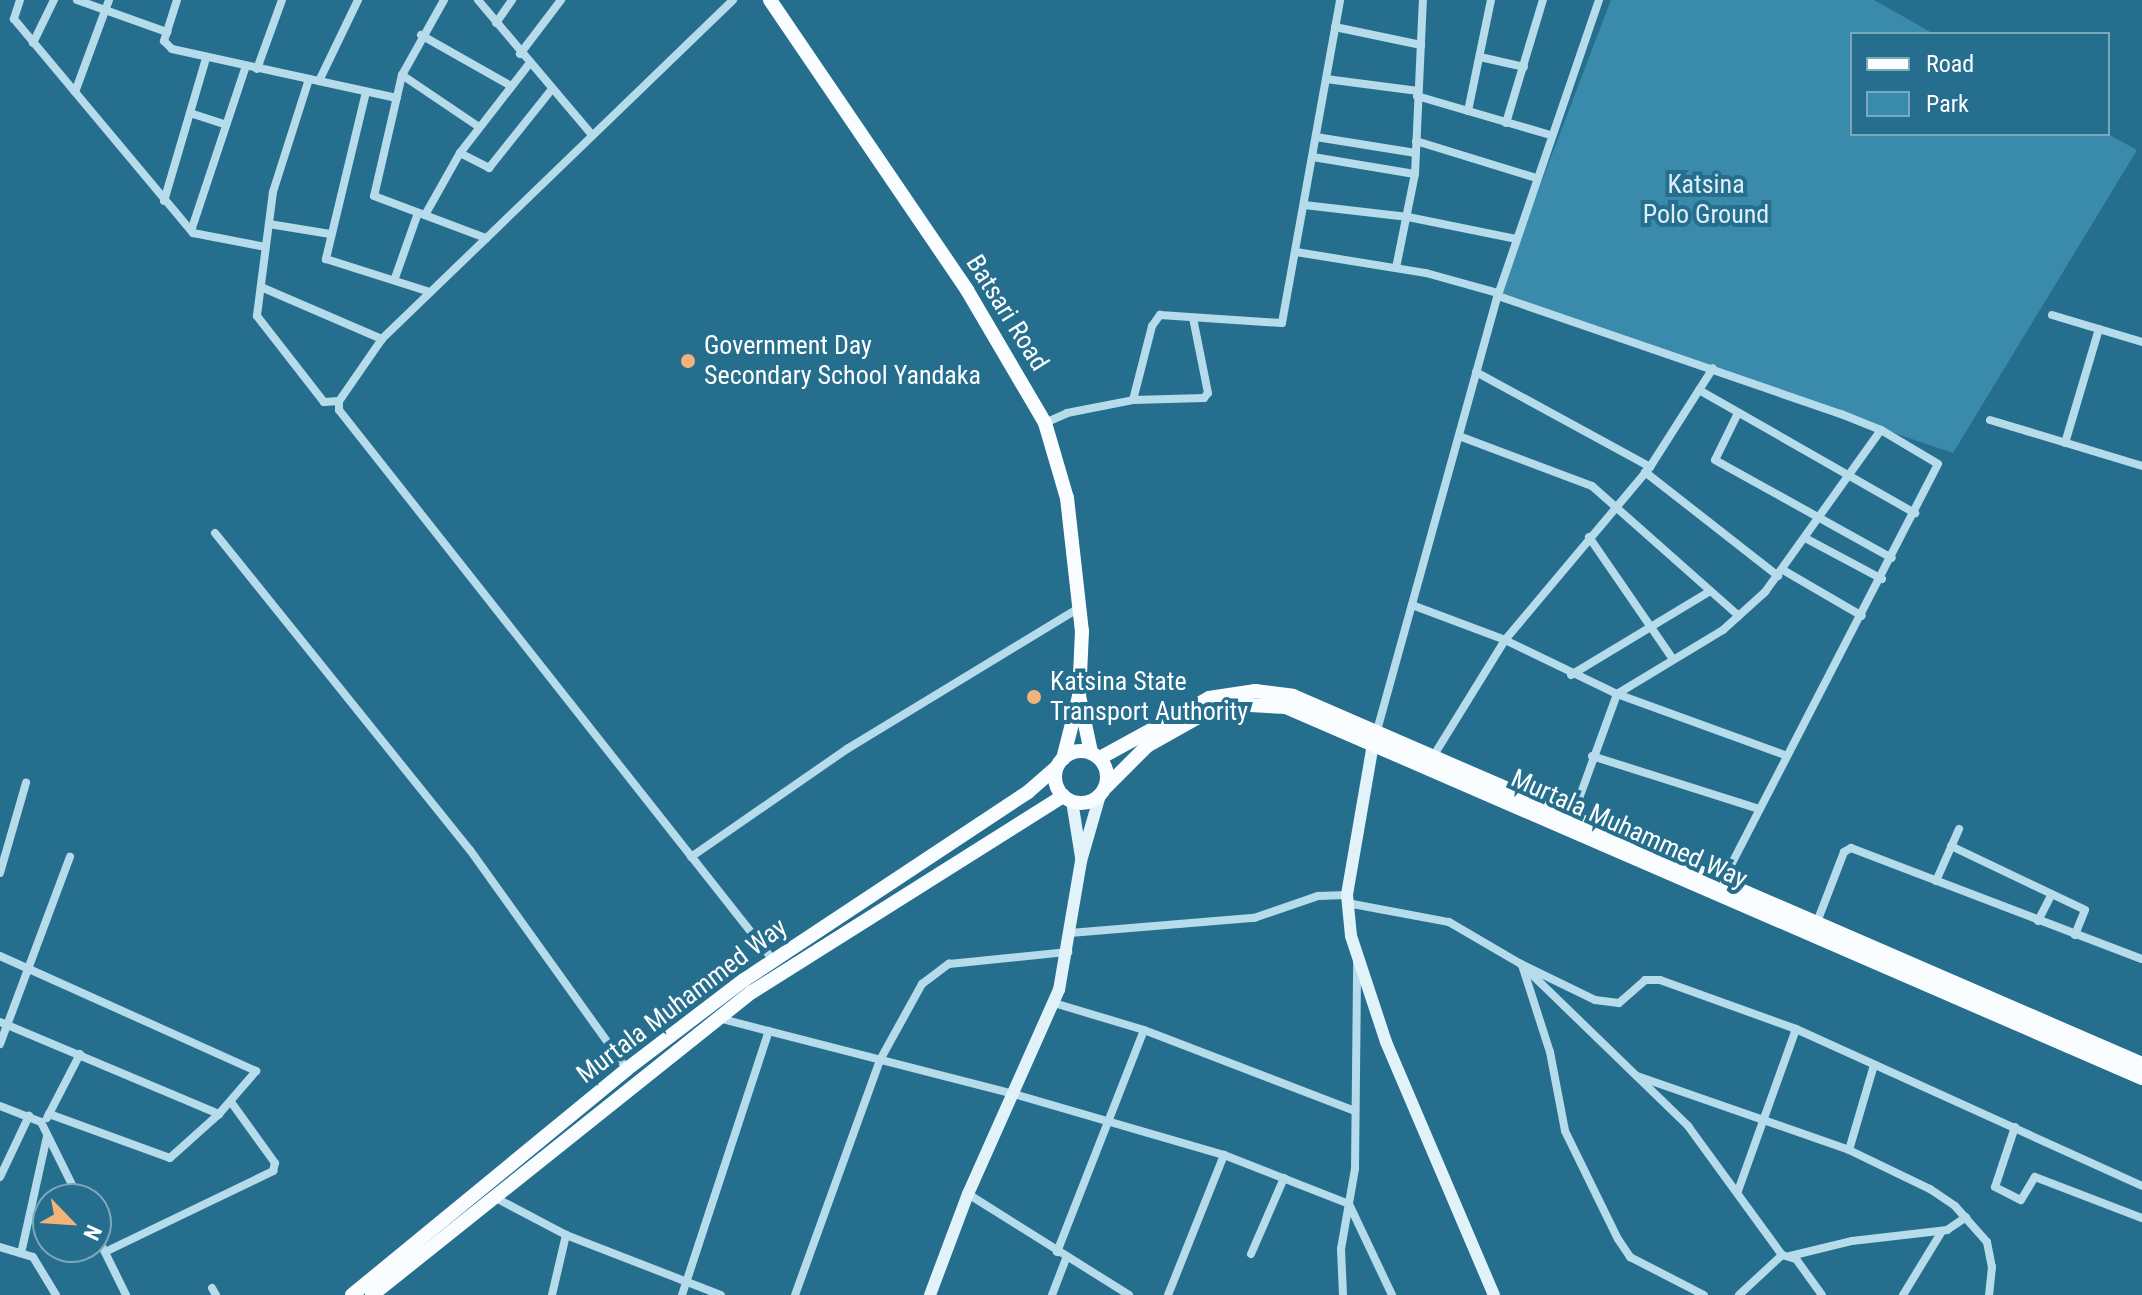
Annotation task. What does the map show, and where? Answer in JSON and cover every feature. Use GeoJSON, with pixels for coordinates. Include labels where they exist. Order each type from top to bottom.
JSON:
{"type":"FeatureCollection","features":[{"type":"Feature","properties":{"kind":"main road","name":"Batsari Road"},"geometry":{"type":"LineString","coordinates":[[770,0],[967,290],[1045,423],[1065,490],[1080,608],[1079,696]]}},
{"type":"Feature","properties":{"kind":"main road"},"geometry":{"type":"LineString","coordinates":[[1060,763],[1081,750],[1095,755],[1187,707],[1230,693],[1293,696],[1375,737],[1434,755],[1817,922],[1980,1000],[2012,1007],[2142,1064]]}},
{"type":"Feature","properties":{"kind":"main road"},"geometry":{"type":"LineString","coordinates":[[1079,696],[1103,791],[1067,798],[1060,763],[1079,696]]}},
{"type":"Feature","properties":{"kind":"main road","name":"Murtala Muhammed Way"},"geometry":{"type":"LineString","coordinates":[[1103,791],[1147,746],[1211,710],[1232,704],[1286,707],[1375,737],[1980,1000],[2142,1078]]}},
{"type":"Feature","properties":{"kind":"main road","name":"Murtala Muhammed Way"},"geometry":{"type":"LineString","coordinates":[[352,1295],[627,1069],[773,960],[1028,792],[1060,763]]}},
{"type":"Feature","properties":{"kind":"main road","name":"Murtala Muhammed Way"},"geometry":{"type":"LineString","coordinates":[[372,1295],[717,1018],[1067,798]]}},
{"type":"Feature","properties":{"kind":"street"},"geometry":{"type":"LineString","coordinates":[[20,0],[12,16],[164,201],[198,237],[266,247]]}},
{"type":"Feature","properties":{"kind":"street"},"geometry":{"type":"LineString","coordinates":[[33,43],[54,0]]}},
{"type":"Feature","properties":{"kind":"street"},"geometry":{"type":"LineString","coordinates":[[77,0],[167,32]]}},
{"type":"Feature","properties":{"kind":"street"},"geometry":{"type":"LineString","coordinates":[[75,92],[109,0]]}},
{"type":"Feature","properties":{"kind":"street"},"geometry":{"type":"LineString","coordinates":[[177,0],[166,46],[206,58],[397,98]]}},
{"type":"Feature","properties":{"kind":"street"},"geometry":{"type":"LineString","coordinates":[[257,69],[282,0]]}},
{"type":"Feature","properties":{"kind":"street"},"geometry":{"type":"LineString","coordinates":[[319,81],[358,0]]}},
{"type":"Feature","properties":{"kind":"street"},"geometry":{"type":"LineString","coordinates":[[444,0],[421,35],[402,75],[374,196],[486,238]]}},
{"type":"Feature","properties":{"kind":"street"},"geometry":{"type":"LineString","coordinates":[[478,0],[520,54],[592,135]]}},
{"type":"Feature","properties":{"kind":"street"},"geometry":{"type":"LineString","coordinates":[[496,23],[512,0]]}},
{"type":"Feature","properties":{"kind":"street"},"geometry":{"type":"LineString","coordinates":[[520,54],[561,0]]}},
{"type":"Feature","properties":{"kind":"street"},"geometry":{"type":"LineString","coordinates":[[733,0],[382,339],[339,401],[339,410],[773,960]]}},
{"type":"Feature","properties":{"kind":"street"},"geometry":{"type":"LineString","coordinates":[[1133,400],[1156,318],[1279,325],[1296,252],[1340,0]]}},
{"type":"Feature","properties":{"kind":"street"},"geometry":{"type":"LineString","coordinates":[[1396,268],[1415,174],[1423,0]]}},
{"type":"Feature","properties":{"kind":"street"},"geometry":{"type":"LineString","coordinates":[[1468,111],[1491,0]]}},
{"type":"Feature","properties":{"kind":"street"},"geometry":{"type":"LineString","coordinates":[[1506,123],[1543,0]]}},
{"type":"Feature","properties":{"kind":"street"},"geometry":{"type":"LineString","coordinates":[[1343,1295],[1341,1249],[1349,1204],[1355,1111],[1357,961],[1347,899],[1375,737],[1498,294],[1550,135],[1599,0]]}},
{"type":"Feature","properties":{"kind":"street"},"geometry":{"type":"LineString","coordinates":[[1335,27],[1421,45]]}},
{"type":"Feature","properties":{"kind":"street"},"geometry":{"type":"LineString","coordinates":[[421,35],[511,86]]}},
{"type":"Feature","properties":{"kind":"street"},"geometry":{"type":"LineString","coordinates":[[1480,57],[1524,67]]}},
{"type":"Feature","properties":{"kind":"street"},"geometry":{"type":"LineString","coordinates":[[164,201],[206,58]]}},
{"type":"Feature","properties":{"kind":"street"},"geometry":{"type":"LineString","coordinates":[[395,278],[422,214],[460,153],[529,64]]}},
{"type":"Feature","properties":{"kind":"street"},"geometry":{"type":"LineString","coordinates":[[192,228],[246,66]]}},
{"type":"Feature","properties":{"kind":"street"},"geometry":{"type":"LineString","coordinates":[[402,75],[479,127]]}},
{"type":"Feature","properties":{"kind":"street"},"geometry":{"type":"LineString","coordinates":[[309,79],[284,150],[269,224],[258,322],[324,402],[339,401]]}},
{"type":"Feature","properties":{"kind":"street"},"geometry":{"type":"LineString","coordinates":[[1326,79],[1418,94],[1550,135]]}},
{"type":"Feature","properties":{"kind":"street"},"geometry":{"type":"LineString","coordinates":[[460,153],[489,168],[552,89]]}},
{"type":"Feature","properties":{"kind":"street"},"geometry":{"type":"LineString","coordinates":[[366,92],[326,259],[395,278],[430,292]]}},
{"type":"Feature","properties":{"kind":"street"},"geometry":{"type":"LineString","coordinates":[[190,113],[226,125]]}},
{"type":"Feature","properties":{"kind":"street"},"geometry":{"type":"LineString","coordinates":[[1316,137],[1416,153]]}},
{"type":"Feature","properties":{"kind":"street"},"geometry":{"type":"LineString","coordinates":[[1416,141],[1536,178]]}},
{"type":"Feature","properties":{"kind":"street"},"geometry":{"type":"LineString","coordinates":[[1313,157],[1415,174]]}},
{"type":"Feature","properties":{"kind":"street"},"geometry":{"type":"LineString","coordinates":[[1304,205],[1408,217],[1516,239]]}},
{"type":"Feature","properties":{"kind":"street"},"geometry":{"type":"LineString","coordinates":[[269,224],[330,234]]}},
{"type":"Feature","properties":{"kind":"street"},"geometry":{"type":"LineString","coordinates":[[1296,252],[1396,268],[1498,294],[1881,430],[1938,464],[1882,579],[1722,882]]}},
{"type":"Feature","properties":{"kind":"street"},"geometry":{"type":"LineString","coordinates":[[261,287],[382,339]]}},
{"type":"Feature","properties":{"kind":"street"},"geometry":{"type":"LineString","coordinates":[[2052,315],[2142,342]]}},
{"type":"Feature","properties":{"kind":"street"},"geometry":{"type":"LineString","coordinates":[[1045,423],[1067,413],[1133,400],[1207,396],[1193,318]]}},
{"type":"Feature","properties":{"kind":"street"},"geometry":{"type":"LineString","coordinates":[[2065,443],[2099,329]]}},
{"type":"Feature","properties":{"kind":"street"},"geometry":{"type":"LineString","coordinates":[[1434,755],[1505,640],[1647,470],[1713,368]]}},
{"type":"Feature","properties":{"kind":"street"},"geometry":{"type":"LineString","coordinates":[[1476,372],[1647,470],[1781,573],[1862,616]]}},
{"type":"Feature","properties":{"kind":"street"},"geometry":{"type":"LineString","coordinates":[[1699,390],[1915,513]]}},
{"type":"Feature","properties":{"kind":"street"},"geometry":{"type":"LineString","coordinates":[[1738,413],[1715,460],[1892,558]]}},
{"type":"Feature","properties":{"kind":"street"},"geometry":{"type":"LineString","coordinates":[[1990,420],[2142,466]]}},
{"type":"Feature","properties":{"kind":"street"},"geometry":{"type":"LineString","coordinates":[[1573,815],[1617,694],[1739,616],[1781,573],[1807,539],[1881,430]]}},
{"type":"Feature","properties":{"kind":"street"},"geometry":{"type":"LineString","coordinates":[[1459,436],[1586,483],[1618,505],[1739,616]]}},
{"type":"Feature","properties":{"kind":"street"},"geometry":{"type":"LineString","coordinates":[[215,533],[470,850],[627,1069]]}},
{"type":"Feature","properties":{"kind":"street"},"geometry":{"type":"LineString","coordinates":[[1589,537],[1673,659]]}},
{"type":"Feature","properties":{"kind":"street"},"geometry":{"type":"LineString","coordinates":[[1807,539],[1882,579]]}},
{"type":"Feature","properties":{"kind":"street"},"geometry":{"type":"LineString","coordinates":[[1571,675],[1710,591]]}},
{"type":"Feature","properties":{"kind":"street"},"geometry":{"type":"LineString","coordinates":[[1412,605],[1505,640],[1571,675],[1617,694],[1787,756]]}},
{"type":"Feature","properties":{"kind":"street"},"geometry":{"type":"LineString","coordinates":[[691,857],[847,749],[1080,608]]}},
{"type":"Feature","properties":{"kind":"street"},"geometry":{"type":"LineString","coordinates":[[1592,756],[1759,809]]}},
{"type":"Feature","properties":{"kind":"street"},"geometry":{"type":"LineString","coordinates":[[0,873],[26,783]]}},
{"type":"Feature","properties":{"kind":"street"},"geometry":{"type":"LineString","coordinates":[[930,1295],[968,1194],[1054,1003],[1068,952],[1081,861],[1103,791]]}},
{"type":"Feature","properties":{"kind":"street"},"geometry":{"type":"LineString","coordinates":[[1067,798],[1081,861]]}},
{"type":"Feature","properties":{"kind":"street"},"geometry":{"type":"LineString","coordinates":[[1936,881],[1959,829]]}},
{"type":"Feature","properties":{"kind":"street"},"geometry":{"type":"LineString","coordinates":[[1951,846],[2086,911],[2075,935]]}},
{"type":"Feature","properties":{"kind":"street"},"geometry":{"type":"LineString","coordinates":[[1817,922],[1847,849],[2142,959]]}},
{"type":"Feature","properties":{"kind":"street"},"geometry":{"type":"LineString","coordinates":[[0,1044],[4,1024],[70,857]]}},
{"type":"Feature","properties":{"kind":"street"},"geometry":{"type":"LineString","coordinates":[[2038,921],[2052,894]]}},
{"type":"Feature","properties":{"kind":"street"},"geometry":{"type":"LineString","coordinates":[[1070,933],[1254,918],[1318,896],[1347,899],[1449,922],[1521,964],[1595,1000],[1619,1003],[1651,978],[1796,1029],[2142,1186]]}},
{"type":"Feature","properties":{"kind":"street"},"geometry":{"type":"LineString","coordinates":[[795,1295],[880,1060],[922,984],[949,964],[1068,952]]}},
{"type":"Feature","properties":{"kind":"street"},"geometry":{"type":"LineString","coordinates":[[0,956],[254,1066],[252,1078],[231,1102],[170,1158],[49,1114]]}},
{"type":"Feature","properties":{"kind":"street"},"geometry":{"type":"LineString","coordinates":[[1357,961],[1443,1183],[1494,1295]]}},
{"type":"Feature","properties":{"kind":"street"},"geometry":{"type":"LineString","coordinates":[[1521,964],[1703,1142],[1786,1256],[1822,1295]]}},
{"type":"Feature","properties":{"kind":"street"},"geometry":{"type":"LineString","coordinates":[[1521,964],[1550,1052],[1565,1131],[1618,1239],[1630,1257],[1704,1295]]}},
{"type":"Feature","properties":{"kind":"street"},"geometry":{"type":"LineString","coordinates":[[1054,1003],[1144,1030],[1355,1111]]}},
{"type":"Feature","properties":{"kind":"street"},"geometry":{"type":"LineString","coordinates":[[717,1018],[1014,1094],[1224,1155],[1349,1204],[1392,1295]]}},
{"type":"Feature","properties":{"kind":"street"},"geometry":{"type":"LineString","coordinates":[[4,1024],[219,1114]]}},
{"type":"Feature","properties":{"kind":"street"},"geometry":{"type":"LineString","coordinates":[[1738,1191],[1796,1029]]}},
{"type":"Feature","properties":{"kind":"street"},"geometry":{"type":"LineString","coordinates":[[1057,1252],[1144,1030]]}},
{"type":"Feature","properties":{"kind":"street"},"geometry":{"type":"LineString","coordinates":[[682,1295],[769,1031]]}},
{"type":"Feature","properties":{"kind":"street"},"geometry":{"type":"LineString","coordinates":[[22,1249],[49,1114],[80,1054]]}},
{"type":"Feature","properties":{"kind":"street"},"geometry":{"type":"LineString","coordinates":[[1849,1150],[1874,1065]]}},
{"type":"Feature","properties":{"kind":"street"},"geometry":{"type":"LineString","coordinates":[[1635,1076],[1849,1150],[1930,1189],[1966,1217],[1991,1253],[1989,1295]]}},
{"type":"Feature","properties":{"kind":"street"},"geometry":{"type":"LineString","coordinates":[[112,1249],[273,1171],[275,1163],[231,1102]]}},
{"type":"Feature","properties":{"kind":"street"},"geometry":{"type":"LineString","coordinates":[[0,1106],[29,1116],[45,1130],[71,1183]]}},
{"type":"Feature","properties":{"kind":"street"},"geometry":{"type":"LineString","coordinates":[[0,1177],[29,1116]]}},
{"type":"Feature","properties":{"kind":"street"},"geometry":{"type":"LineString","coordinates":[[2015,1127],[1995,1187],[2021,1200],[2035,1177],[2142,1218]]}},
{"type":"Feature","properties":{"kind":"street"},"geometry":{"type":"LineString","coordinates":[[1168,1295],[1224,1155]]}},
{"type":"Feature","properties":{"kind":"street"},"geometry":{"type":"LineString","coordinates":[[1251,1254],[1284,1178]]}},
{"type":"Feature","properties":{"kind":"street"},"geometry":{"type":"LineString","coordinates":[[968,1194],[1129,1295]]}},
{"type":"Feature","properties":{"kind":"street"},"geometry":{"type":"LineString","coordinates":[[493,1197],[566,1235],[721,1295]]}},
{"type":"Feature","properties":{"kind":"street"},"geometry":{"type":"LineString","coordinates":[[1739,1295],[1786,1256],[1852,1241],[1942,1231],[1966,1217]]}},
{"type":"Feature","properties":{"kind":"street"},"geometry":{"type":"LineString","coordinates":[[1903,1295],[1942,1231]]}},
{"type":"Feature","properties":{"kind":"street"},"geometry":{"type":"LineString","coordinates":[[552,1295],[566,1235]]}},
{"type":"Feature","properties":{"kind":"street"},"geometry":{"type":"LineString","coordinates":[[0,1247],[22,1249],[33,1257],[56,1295]]}},
{"type":"Feature","properties":{"kind":"street"},"geometry":{"type":"LineString","coordinates":[[1052,1295],[1066,1258]]}},
{"type":"Feature","properties":{"kind":"street"},"geometry":{"type":"LineString","coordinates":[[110,1263],[126,1295]]}},
{"type":"Feature","properties":{"kind":"green space","name":"Katsina Polo Ground"},"geometry":{"type":"Polygon","coordinates":[[[1611,0],[1874,0],[1930,32],[1850,32],[1850,136],[2110,135],[2137,150],[1953,453],[1497,298],[1611,0]]]}},
{"type":"Feature","properties":{"kind":"place","name":"Government Day Secondary School Yandaka"},"geometry":{"type":"Point","coordinates":[688,361]}},
{"type":"Feature","properties":{"kind":"place","name":"Katsina State Transport Authority"},"geometry":{"type":"Point","coordinates":[1034,697]}}]}
